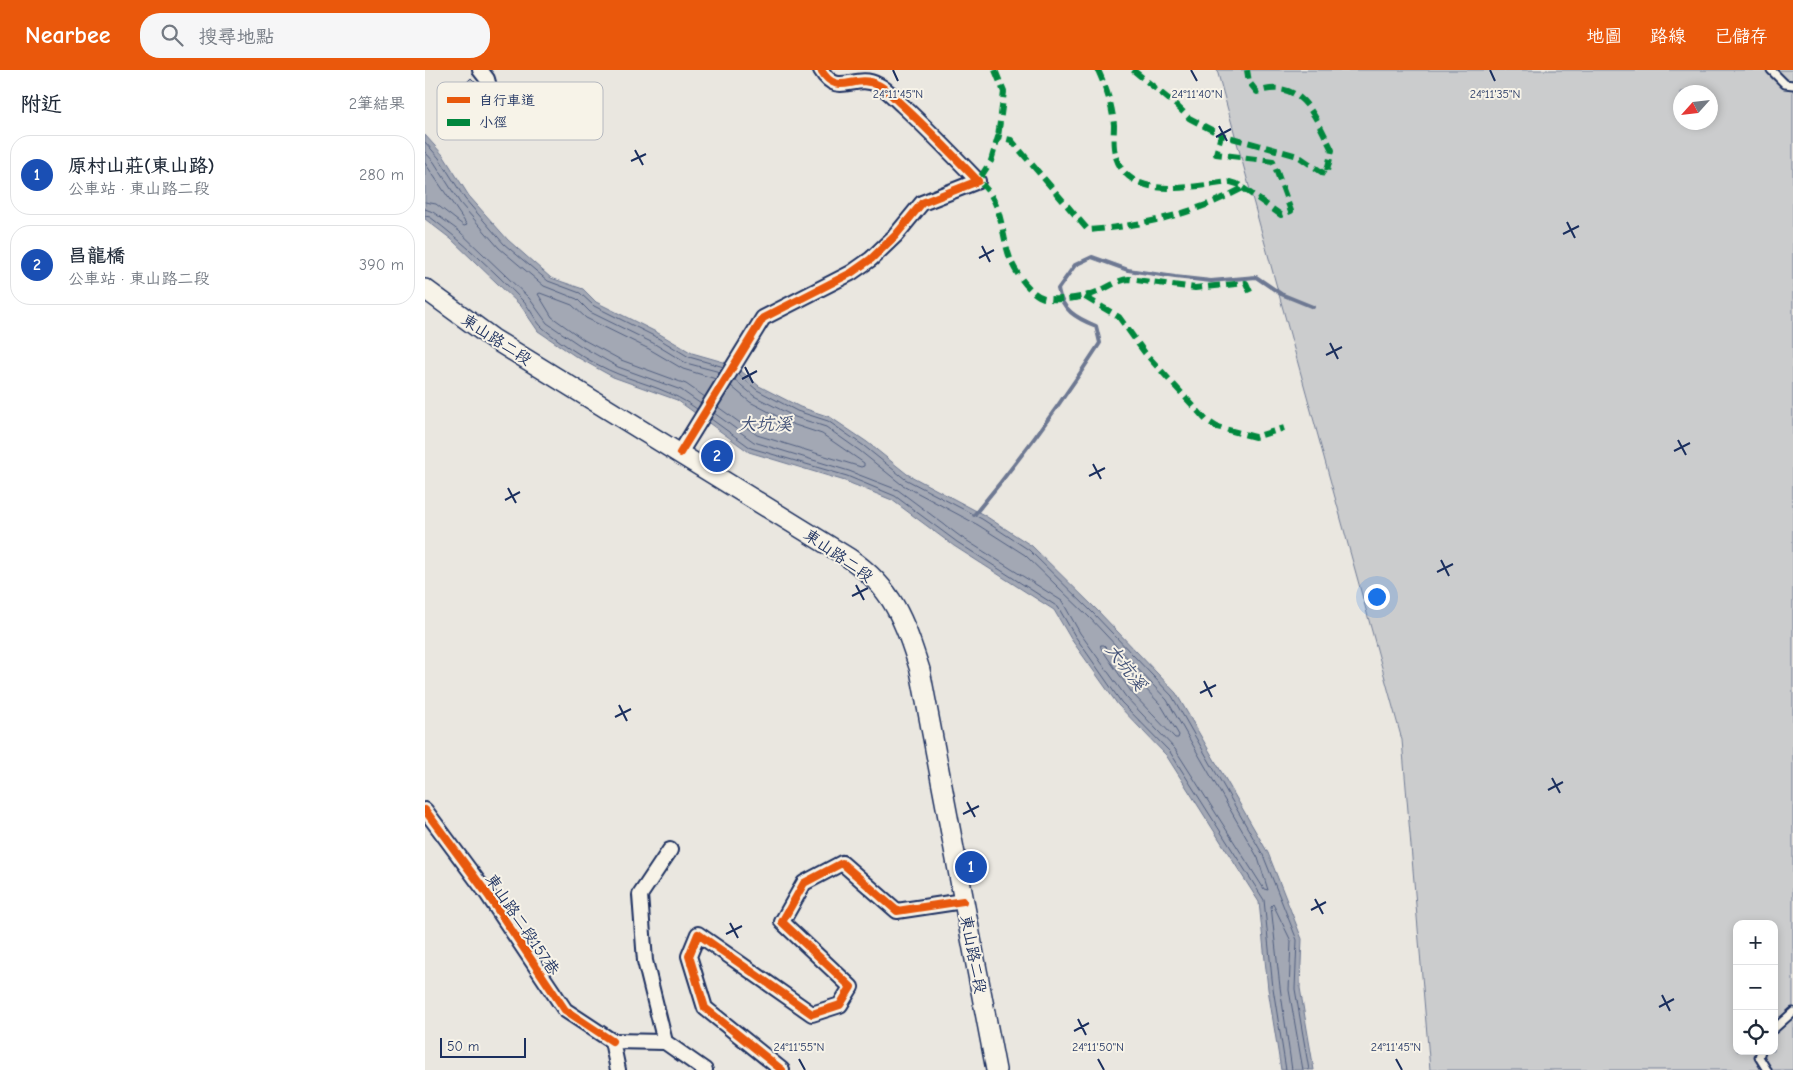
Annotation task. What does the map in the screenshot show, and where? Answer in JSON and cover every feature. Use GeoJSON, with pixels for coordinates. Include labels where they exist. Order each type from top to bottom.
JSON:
{"type":"FeatureCollection","features":[{"type":"Feature","properties":{"kind":"main road","name":"東山路二段"},"geometry":{"type":"LineString","coordinates":[[425,289],[492,338],[870,573],[898,609],[919,670],[996,1070]]}},
{"type":"Feature","properties":{"kind":"street"},"geometry":{"type":"LineString","coordinates":[[480,70],[488,82]]}},
{"type":"Feature","properties":{"kind":"street"},"geometry":{"type":"LineString","coordinates":[[680,454],[763,318],[851,273],[871,259],[895,236],[922,203],[979,181],[931,131],[880,85],[869,81],[836,85],[828,82],[821,70]]}},
{"type":"Feature","properties":{"kind":"street","name":"東山路二段157巷"},"geometry":{"type":"LineString","coordinates":[[425,810],[488,895],[565,1010],[612,1041]]}},
{"type":"Feature","properties":{"kind":"street"},"geometry":{"type":"LineString","coordinates":[[665,1042],[645,961],[640,894],[670,850]]}},
{"type":"Feature","properties":{"kind":"street"},"geometry":{"type":"LineString","coordinates":[[782,1070],[705,1008],[689,956],[698,934],[811,1014],[841,1005],[851,987],[782,922],[804,883],[842,862],[897,911],[963,901]]}},
{"type":"Feature","properties":{"kind":"street"},"geometry":{"type":"LineString","coordinates":[[618,1070],[612,1041],[665,1042],[705,1070]]}},
{"type":"Feature","properties":{"kind":"lane"},"geometry":{"type":"LineString","coordinates":[[1771,70],[1785,84],[1793,85]]}},
{"type":"Feature","properties":{"kind":"lane"},"geometry":{"type":"LineString","coordinates":[[1778,1025],[1793,1012]]}},
{"type":"Feature","properties":{"kind":"lane"},"geometry":{"type":"LineString","coordinates":[[1760,1055],[1767,1070]]}},
{"type":"Feature","properties":{"kind":"shaded area"},"geometry":{"type":"Polygon","coordinates":[[[1217,70],[1793,70],[1793,1070],[1430,1070],[1402,740],[1217,70]]]}},
{"type":"Feature","properties":{"kind":"water","name":"大坑溪"},"geometry":{"type":"Polygon","coordinates":[[[425,135],[443,155],[469,196],[508,240],[551,278],[583,289],[596,302],[658,333],[692,353],[734,365],[759,386],[800,407],[830,417],[867,442],[907,474],[984,515],[1032,546],[1097,610],[1176,693],[1268,853],[1302,939],[1300,988],[1314,1070],[1281,1070],[1268,989],[1259,902],[1166,755],[1118,705],[1071,639],[1054,610],[954,546],[892,500],[845,481],[749,452],[677,400],[613,377],[575,356],[538,331],[521,306],[451,239],[425,219],[425,135]]]}},
{"type":"Feature","properties":{"kind":"building"},"geometry":{"type":"Polygon","coordinates":[[[471,78],[475,82],[467,82],[471,78]]]}},
{"type":"Feature","properties":{"kind":"waterway"},"geometry":{"type":"LineString","coordinates":[[974,515],[1040,431],[1100,343],[1096,326],[1082,320],[1071,312],[1060,296],[1058,289],[1075,265],[1092,257],[1128,270],[1175,277],[1211,281],[1256,277],[1281,294],[1313,307]]}},
{"type":"Feature","properties":{"kind":"marked path"},"geometry":{"type":"LineString","coordinates":[[995,70],[1004,92],[998,137]]}},
{"type":"Feature","properties":{"kind":"marked path"},"geometry":{"type":"LineString","coordinates":[[1098,70],[1112,110],[1114,148],[1120,166],[1130,178],[1160,188],[1178,188],[1230,182],[1243,188],[1187,212],[1148,222],[1088,230],[1011,140],[998,137],[991,161],[978,181],[993,198],[1000,218],[1007,250],[1020,277],[1034,293],[1050,299],[1086,296],[1129,279],[1195,288],[1246,283],[1251,294]]}},
{"type":"Feature","properties":{"kind":"marked path"},"geometry":{"type":"LineString","coordinates":[[1133,70],[1189,118],[1221,135]]}},
{"type":"Feature","properties":{"kind":"marked path"},"geometry":{"type":"LineString","coordinates":[[1243,188],[1281,215],[1291,211],[1273,161],[1216,154],[1221,135],[1298,156],[1326,175],[1332,150],[1313,113],[1305,103],[1296,95],[1285,90],[1272,89],[1257,92],[1249,82],[1247,70]]}},
{"type":"Feature","properties":{"kind":"marked path"},"geometry":{"type":"LineString","coordinates":[[1085,297],[1119,317],[1145,353],[1206,420],[1217,427],[1255,437],[1284,428]]}},
{"type":"Feature","properties":{"kind":"cycle path"},"geometry":{"type":"LineString","coordinates":[[680,453],[763,318],[851,273],[871,259],[895,236],[922,203],[978,181],[884,89],[870,82],[862,81],[834,83],[821,70]]}},
{"type":"Feature","properties":{"kind":"cycle path"},"geometry":{"type":"LineString","coordinates":[[425,810],[488,895],[565,1010],[612,1041]]}},
{"type":"Feature","properties":{"kind":"cycle path"},"geometry":{"type":"LineString","coordinates":[[782,1070],[705,1008],[689,956],[698,934],[812,1014],[840,1005],[851,987],[782,922],[804,883],[842,863],[897,911],[963,901]]}},
{"type":"Feature","properties":{"kind":"place","name":"昌龍橋"},"geometry":{"type":"Point","coordinates":[717,456]}},
{"type":"Feature","properties":{"kind":"place","name":"原村山莊(東山路)"},"geometry":{"type":"Point","coordinates":[971,867]}}]}
